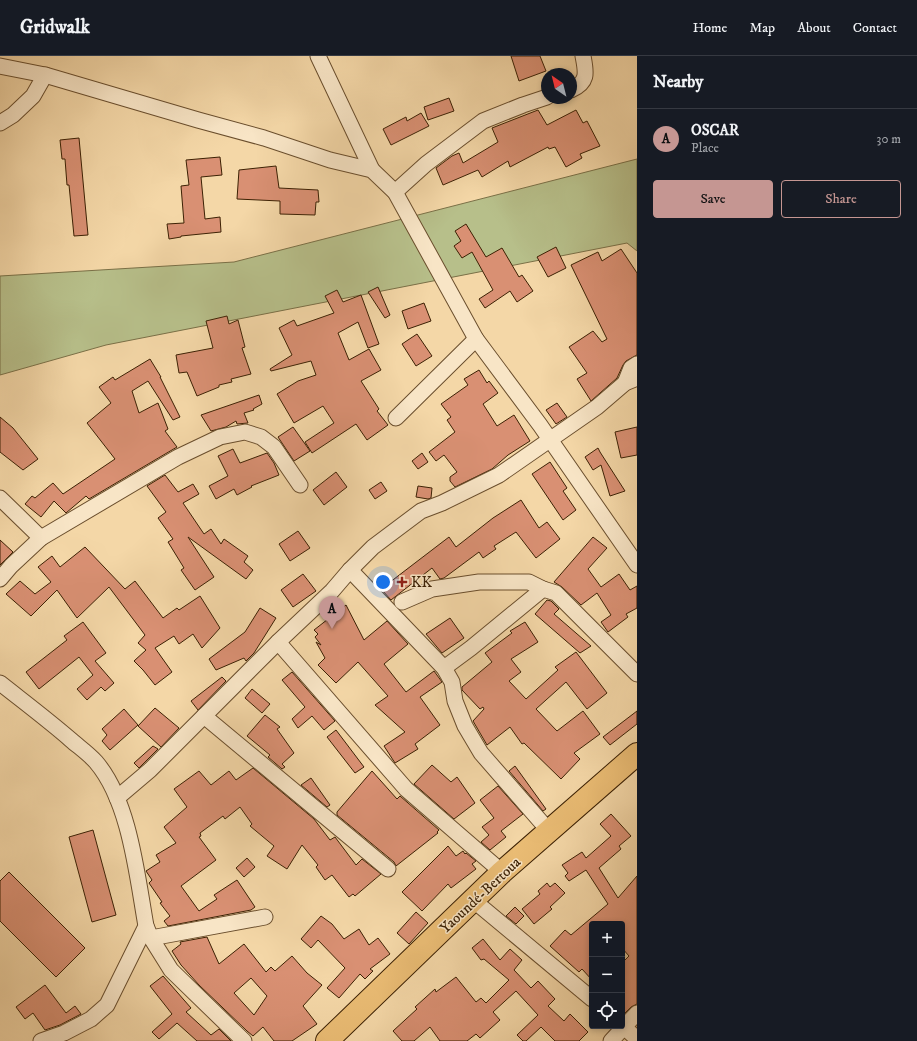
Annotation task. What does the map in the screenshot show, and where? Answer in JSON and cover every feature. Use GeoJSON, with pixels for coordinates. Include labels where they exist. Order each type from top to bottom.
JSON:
{"type":"FeatureCollection","features":[{"type":"Feature","properties":{"kind":"highway","name":"Yaoundé-Bertoua"},"geometry":{"type":"LineString","coordinates":[[327,1041],[502,872],[637,754]]}},
{"type":"Feature","properties":{"kind":"street"},"geometry":{"type":"LineString","coordinates":[[318,56],[372,170],[395,192],[476,339],[540,425],[637,565]]}},
{"type":"Feature","properties":{"kind":"street"},"geometry":{"type":"LineString","coordinates":[[577,86],[582,82],[586,73],[583,56]]}},
{"type":"Feature","properties":{"kind":"street"},"geometry":{"type":"LineString","coordinates":[[0,66],[45,75],[264,138],[330,160],[372,170]]}},
{"type":"Feature","properties":{"kind":"street"},"geometry":{"type":"LineString","coordinates":[[0,123],[13,115],[33,96],[45,75]]}},
{"type":"Feature","properties":{"kind":"street"},"geometry":{"type":"LineString","coordinates":[[395,192],[426,164],[483,121],[541,99]]}},
{"type":"Feature","properties":{"kind":"street"},"geometry":{"type":"LineString","coordinates":[[396,418],[476,339]]}},
{"type":"Feature","properties":{"kind":"street"},"geometry":{"type":"LineString","coordinates":[[117,798],[150,770],[278,642],[332,591],[372,547],[421,511],[442,503],[499,475],[550,440],[597,407],[631,380],[631,368],[637,364]]}},
{"type":"Feature","properties":{"kind":"street"},"geometry":{"type":"LineString","coordinates":[[0,579],[11,566],[42,538],[178,457],[220,437],[245,432],[260,437],[274,447],[300,485]]}},
{"type":"Feature","properties":{"kind":"street"},"geometry":{"type":"LineString","coordinates":[[0,498],[42,538]]}},
{"type":"Feature","properties":{"kind":"street"},"geometry":{"type":"LineString","coordinates":[[350,570],[444,668],[452,682],[456,701],[465,726],[481,753],[549,831]]}},
{"type":"Feature","properties":{"kind":"street"},"geometry":{"type":"LineString","coordinates":[[402,602],[432,589],[479,582],[529,582],[556,593],[637,674]]}},
{"type":"Feature","properties":{"kind":"street"},"geometry":{"type":"LineString","coordinates":[[444,668],[471,648],[543,588]]}},
{"type":"Feature","properties":{"kind":"street"},"geometry":{"type":"LineString","coordinates":[[278,642],[406,789],[502,872]]}},
{"type":"Feature","properties":{"kind":"street"},"geometry":{"type":"LineString","coordinates":[[0,683],[49,721],[96,761],[110,781],[131,841],[148,932],[171,970],[244,1041]]}},
{"type":"Feature","properties":{"kind":"street"},"geometry":{"type":"LineString","coordinates":[[204,716],[388,869]]}},
{"type":"Feature","properties":{"kind":"street"},"geometry":{"type":"LineString","coordinates":[[474,900],[589,997]]}},
{"type":"Feature","properties":{"kind":"street"},"geometry":{"type":"LineString","coordinates":[[148,932],[265,917]]}},
{"type":"Feature","properties":{"kind":"street"},"geometry":{"type":"LineString","coordinates":[[41,1041],[64,1033],[91,1019],[107,1005],[148,932]]}},
{"type":"Feature","properties":{"kind":"street"},"geometry":{"type":"LineString","coordinates":[[625,1024],[637,1013]]}},
{"type":"Feature","properties":{"kind":"street"},"geometry":{"type":"LineString","coordinates":[[625,1028],[637,1039]]}},
{"type":"Feature","properties":{"kind":"street"},"geometry":{"type":"LineString","coordinates":[[611,1041],[621,1029]]}},
{"type":"Feature","properties":{"kind":"green space"},"geometry":{"type":"Polygon","coordinates":[[[637,159],[637,251],[627,243],[106,345],[0,375],[0,276],[234,262],[637,159]]]}},
{"type":"Feature","properties":{"kind":"building"},"geometry":{"type":"Polygon","coordinates":[[[511,56],[540,56],[545,68],[541,68],[541,73],[519,81],[511,56]]]}},
{"type":"Feature","properties":{"kind":"building"},"geometry":{"type":"Polygon","coordinates":[[[449,98],[454,111],[428,120],[424,107],[449,98]]]}},
{"type":"Feature","properties":{"kind":"building"},"geometry":{"type":"Polygon","coordinates":[[[538,110],[547,125],[576,110],[583,123],[587,121],[600,146],[580,154],[582,158],[566,167],[555,147],[549,149],[548,147],[510,167],[508,161],[482,177],[478,170],[443,185],[436,168],[452,156],[459,153],[463,163],[498,142],[492,128],[538,110]]]}},
{"type":"Feature","properties":{"kind":"building"},"geometry":{"type":"Polygon","coordinates":[[[421,113],[429,126],[391,145],[383,129],[406,117],[407,121],[421,113]]]}},
{"type":"Feature","properties":{"kind":"building"},"geometry":{"type":"Polygon","coordinates":[[[79,138],[88,235],[74,236],[69,185],[67,185],[65,159],[62,159],[60,140],[79,138]]]}},
{"type":"Feature","properties":{"kind":"building"},"geometry":{"type":"Polygon","coordinates":[[[220,157],[222,175],[201,177],[205,219],[220,217],[221,232],[181,236],[169,239],[167,224],[184,223],[181,186],[189,185],[186,160],[220,157]]]}},
{"type":"Feature","properties":{"kind":"building"},"geometry":{"type":"Polygon","coordinates":[[[276,166],[279,188],[318,190],[319,202],[316,202],[315,215],[280,214],[280,201],[237,199],[239,170],[276,166]]]}},
{"type":"Feature","properties":{"kind":"building"},"geometry":{"type":"Polygon","coordinates":[[[466,224],[486,257],[502,248],[519,277],[522,275],[533,291],[517,302],[510,291],[485,308],[479,299],[493,290],[472,252],[462,258],[454,246],[461,241],[455,231],[466,224]]]}},
{"type":"Feature","properties":{"kind":"building"},"geometry":{"type":"Polygon","coordinates":[[[556,247],[566,268],[548,277],[537,257],[556,247]]]}},
{"type":"Feature","properties":{"kind":"building"},"geometry":{"type":"Polygon","coordinates":[[[621,249],[637,273],[637,355],[626,361],[617,378],[591,401],[577,379],[587,373],[569,347],[593,331],[602,342],[607,339],[571,265],[598,252],[602,261],[621,249]]]}},
{"type":"Feature","properties":{"kind":"building"},"geometry":{"type":"Polygon","coordinates":[[[378,287],[390,315],[385,318],[368,292],[378,287]]]}},
{"type":"Feature","properties":{"kind":"building"},"geometry":{"type":"Polygon","coordinates":[[[337,290],[343,302],[361,295],[379,344],[368,348],[358,322],[338,333],[349,360],[369,349],[381,370],[361,381],[379,409],[377,411],[388,425],[367,440],[356,424],[312,453],[305,442],[334,423],[323,406],[294,423],[277,394],[298,381],[316,375],[311,361],[271,371],[270,369],[292,355],[279,328],[294,320],[297,326],[334,313],[325,296],[337,290]]]}},
{"type":"Feature","properties":{"kind":"building"},"geometry":{"type":"Polygon","coordinates":[[[424,303],[431,321],[408,329],[402,311],[424,303]]]}},
{"type":"Feature","properties":{"kind":"building"},"geometry":{"type":"Polygon","coordinates":[[[227,316],[229,324],[238,320],[245,347],[242,348],[251,374],[231,379],[232,382],[219,385],[219,387],[197,396],[187,372],[179,373],[176,355],[213,348],[206,321],[227,316]]]}},
{"type":"Feature","properties":{"kind":"building"},"geometry":{"type":"Polygon","coordinates":[[[417,334],[432,356],[416,366],[402,344],[417,334]]]}},
{"type":"Feature","properties":{"kind":"building"},"geometry":{"type":"Polygon","coordinates":[[[150,359],[161,377],[180,417],[173,420],[148,381],[132,391],[139,413],[158,403],[168,429],[165,431],[177,447],[89,499],[86,496],[66,513],[54,501],[41,517],[25,504],[32,496],[35,498],[53,483],[63,494],[115,459],[87,423],[111,403],[99,387],[113,377],[115,380],[150,359]]]}},
{"type":"Feature","properties":{"kind":"building"},"geometry":{"type":"Polygon","coordinates":[[[479,370],[487,383],[489,381],[498,393],[483,404],[497,426],[514,415],[530,441],[508,455],[492,469],[455,487],[450,481],[450,477],[457,472],[444,455],[436,461],[429,452],[455,432],[447,420],[451,417],[441,404],[468,385],[464,379],[479,370]]]}},
{"type":"Feature","properties":{"kind":"building"},"geometry":{"type":"Polygon","coordinates":[[[259,395],[262,404],[253,409],[254,410],[244,413],[248,423],[237,424],[236,421],[226,427],[211,431],[201,415],[259,395]]]}},
{"type":"Feature","properties":{"kind":"building"},"geometry":{"type":"Polygon","coordinates":[[[557,403],[567,417],[556,424],[546,410],[557,403]]]}},
{"type":"Feature","properties":{"kind":"building"},"geometry":{"type":"Polygon","coordinates":[[[0,417],[13,428],[38,459],[23,470],[0,452],[0,417]]]}},
{"type":"Feature","properties":{"kind":"building"},"geometry":{"type":"Polygon","coordinates":[[[293,427],[310,451],[294,461],[278,437],[293,427]]]}},
{"type":"Feature","properties":{"kind":"building"},"geometry":{"type":"Polygon","coordinates":[[[637,427],[637,455],[621,458],[615,432],[637,427]]]}},
{"type":"Feature","properties":{"kind":"building"},"geometry":{"type":"Polygon","coordinates":[[[598,448],[625,491],[610,496],[601,465],[593,470],[585,457],[598,448]]]}},
{"type":"Feature","properties":{"kind":"building"},"geometry":{"type":"Polygon","coordinates":[[[233,449],[240,463],[267,453],[274,463],[279,475],[251,486],[252,487],[237,495],[234,489],[216,499],[209,486],[228,476],[218,456],[233,449]]]}},
{"type":"Feature","properties":{"kind":"building"},"geometry":{"type":"Polygon","coordinates":[[[422,453],[428,462],[418,469],[412,461],[422,453]]]}},
{"type":"Feature","properties":{"kind":"building"},"geometry":{"type":"Polygon","coordinates":[[[550,462],[567,488],[563,491],[576,510],[563,520],[532,474],[550,462]]]}},
{"type":"Feature","properties":{"kind":"building"},"geometry":{"type":"Polygon","coordinates":[[[336,472],[347,487],[324,505],[313,490],[336,472]]]}},
{"type":"Feature","properties":{"kind":"building"},"geometry":{"type":"Polygon","coordinates":[[[165,475],[178,492],[193,484],[199,494],[183,503],[204,534],[211,529],[221,544],[224,539],[248,556],[244,562],[253,570],[246,579],[188,537],[214,577],[195,590],[181,570],[184,568],[168,542],[173,539],[158,518],[166,512],[147,486],[165,475]]]}},
{"type":"Feature","properties":{"kind":"building"},"geometry":{"type":"Polygon","coordinates":[[[381,482],[387,491],[375,499],[369,490],[381,482]]]}},
{"type":"Feature","properties":{"kind":"building"},"geometry":{"type":"Polygon","coordinates":[[[418,486],[432,488],[431,498],[416,497],[418,486]]]}},
{"type":"Feature","properties":{"kind":"building"},"geometry":{"type":"Polygon","coordinates":[[[521,500],[539,528],[547,522],[560,539],[536,558],[516,532],[494,546],[496,549],[483,558],[479,552],[444,578],[440,579],[432,568],[391,600],[381,589],[449,537],[456,547],[493,518],[521,500]]]}},
{"type":"Feature","properties":{"kind":"building"},"geometry":{"type":"Polygon","coordinates":[[[298,531],[310,548],[290,561],[279,544],[298,531]]]}},
{"type":"Feature","properties":{"kind":"building"},"geometry":{"type":"Polygon","coordinates":[[[593,537],[607,548],[588,569],[601,587],[619,574],[630,590],[637,586],[637,608],[626,614],[628,617],[608,632],[601,622],[611,615],[597,593],[581,605],[562,587],[554,582],[593,537]]]}},
{"type":"Feature","properties":{"kind":"building"},"geometry":{"type":"Polygon","coordinates":[[[0,540],[13,552],[0,565],[0,540]]]}},
{"type":"Feature","properties":{"kind":"building"},"geometry":{"type":"Polygon","coordinates":[[[85,547],[125,589],[135,581],[163,618],[177,608],[179,610],[200,596],[220,628],[202,648],[193,634],[179,644],[174,636],[155,648],[172,672],[155,685],[134,661],[146,650],[138,643],[145,635],[109,587],[77,618],[57,590],[31,616],[6,594],[20,581],[35,594],[51,582],[38,567],[52,556],[60,567],[85,547]]]}},
{"type":"Feature","properties":{"kind":"building"},"geometry":{"type":"Polygon","coordinates":[[[303,574],[316,591],[293,607],[281,590],[303,574]]]}},
{"type":"Feature","properties":{"kind":"building"},"geometry":{"type":"Polygon","coordinates":[[[547,600],[551,601],[559,609],[554,614],[591,646],[580,653],[535,614],[547,600]]]}},
{"type":"Feature","properties":{"kind":"building"},"geometry":{"type":"Polygon","coordinates":[[[346,605],[364,640],[387,621],[408,644],[384,664],[406,692],[434,671],[442,682],[420,697],[440,725],[415,744],[418,749],[395,763],[384,746],[405,732],[375,705],[388,696],[358,662],[336,683],[318,665],[325,658],[316,642],[321,645],[315,637],[318,634],[314,630],[346,605]]]}},
{"type":"Feature","properties":{"kind":"building"},"geometry":{"type":"Polygon","coordinates":[[[260,608],[276,618],[254,653],[246,661],[244,658],[216,670],[209,659],[245,632],[260,608]]]}},
{"type":"Feature","properties":{"kind":"building"},"geometry":{"type":"Polygon","coordinates":[[[450,618],[464,638],[442,653],[426,634],[450,618]]]}},
{"type":"Feature","properties":{"kind":"building"},"geometry":{"type":"Polygon","coordinates":[[[83,622],[106,653],[95,661],[114,683],[105,691],[101,687],[87,700],[77,689],[93,675],[79,657],[39,689],[26,672],[67,640],[64,636],[83,622]]]}},
{"type":"Feature","properties":{"kind":"building"},"geometry":{"type":"Polygon","coordinates":[[[525,622],[538,642],[511,659],[521,672],[509,681],[526,699],[558,670],[555,667],[576,652],[607,693],[587,709],[566,682],[536,709],[557,731],[583,711],[600,734],[574,753],[580,759],[561,779],[524,743],[522,744],[510,727],[487,745],[473,721],[484,709],[483,707],[480,709],[462,690],[462,687],[492,662],[485,653],[512,633],[510,631],[525,622]]]}},
{"type":"Feature","properties":{"kind":"building"},"geometry":{"type":"Polygon","coordinates":[[[292,672],[335,721],[324,730],[312,716],[298,728],[292,719],[305,707],[282,680],[292,672]]]}},
{"type":"Feature","properties":{"kind":"building"},"geometry":{"type":"Polygon","coordinates":[[[222,677],[226,681],[198,710],[191,701],[222,677]]]}},
{"type":"Feature","properties":{"kind":"building"},"geometry":{"type":"Polygon","coordinates":[[[252,689],[270,704],[262,713],[245,698],[252,689]]]}},
{"type":"Feature","properties":{"kind":"building"},"geometry":{"type":"Polygon","coordinates":[[[155,708],[179,728],[161,747],[138,726],[155,708]]]}},
{"type":"Feature","properties":{"kind":"building"},"geometry":{"type":"Polygon","coordinates":[[[124,709],[138,725],[110,750],[102,741],[107,735],[102,729],[124,709]]]}},
{"type":"Feature","properties":{"kind":"building"},"geometry":{"type":"Polygon","coordinates":[[[637,711],[637,724],[610,745],[603,737],[637,711]]]}},
{"type":"Feature","properties":{"kind":"building"},"geometry":{"type":"Polygon","coordinates":[[[265,715],[280,727],[277,729],[294,753],[282,764],[285,767],[282,769],[268,757],[270,755],[247,736],[265,715]]]}},
{"type":"Feature","properties":{"kind":"building"},"geometry":{"type":"Polygon","coordinates":[[[336,730],[364,767],[355,773],[327,737],[336,730]]]}},
{"type":"Feature","properties":{"kind":"building"},"geometry":{"type":"Polygon","coordinates":[[[153,746],[158,749],[139,768],[134,763],[153,746]]]}},
{"type":"Feature","properties":{"kind":"building"},"geometry":{"type":"Polygon","coordinates":[[[432,765],[451,782],[457,777],[475,803],[454,819],[414,784],[432,765]]]}},
{"type":"Feature","properties":{"kind":"building"},"geometry":{"type":"Polygon","coordinates":[[[515,766],[546,809],[543,811],[509,771],[515,766]]]}},
{"type":"Feature","properties":{"kind":"building"},"geometry":{"type":"Polygon","coordinates":[[[253,768],[314,819],[330,840],[335,837],[356,865],[362,859],[381,874],[355,896],[353,894],[349,897],[332,875],[325,880],[316,867],[318,865],[302,845],[287,869],[267,856],[274,846],[250,826],[252,824],[240,807],[225,819],[223,816],[200,833],[201,836],[199,837],[216,860],[181,886],[199,911],[217,899],[214,895],[237,880],[255,907],[251,910],[168,926],[164,921],[170,916],[160,903],[162,902],[149,883],[152,880],[146,871],[160,862],[156,855],[176,843],[164,827],[187,807],[174,789],[199,771],[211,785],[229,771],[236,780],[253,768]]]}},
{"type":"Feature","properties":{"kind":"building"},"geometry":{"type":"Polygon","coordinates":[[[372,771],[397,799],[400,796],[439,830],[437,832],[438,833],[396,866],[394,862],[337,815],[337,812],[372,771]]]}},
{"type":"Feature","properties":{"kind":"building"},"geometry":{"type":"Polygon","coordinates":[[[311,778],[330,805],[327,807],[301,785],[311,778]]]}},
{"type":"Feature","properties":{"kind":"building"},"geometry":{"type":"Polygon","coordinates":[[[498,786],[523,814],[501,831],[506,837],[490,850],[481,842],[489,835],[482,827],[494,818],[480,800],[498,786]]]}},
{"type":"Feature","properties":{"kind":"building"},"geometry":{"type":"Polygon","coordinates":[[[611,814],[631,836],[619,846],[621,849],[599,868],[618,898],[637,876],[637,1004],[625,1013],[625,960],[629,956],[625,951],[625,921],[589,921],[589,977],[582,969],[579,972],[550,946],[565,930],[571,935],[608,904],[586,870],[569,881],[565,876],[568,873],[562,865],[582,852],[586,858],[611,836],[600,824],[611,814]]]}},
{"type":"Feature","properties":{"kind":"building"},"geometry":{"type":"Polygon","coordinates":[[[93,830],[116,915],[92,922],[69,837],[93,830]]]}},
{"type":"Feature","properties":{"kind":"building"},"geometry":{"type":"Polygon","coordinates":[[[448,846],[456,856],[463,851],[476,861],[472,864],[476,869],[451,888],[448,884],[422,911],[402,892],[448,846]]]}},
{"type":"Feature","properties":{"kind":"building"},"geometry":{"type":"Polygon","coordinates":[[[247,858],[255,867],[244,877],[236,868],[247,858]]]}},
{"type":"Feature","properties":{"kind":"building"},"geometry":{"type":"Polygon","coordinates":[[[9,872],[85,948],[56,977],[0,921],[0,881],[9,872]]]}},
{"type":"Feature","properties":{"kind":"building"},"geometry":{"type":"Polygon","coordinates":[[[547,883],[550,887],[555,883],[565,893],[550,907],[552,909],[534,924],[522,909],[540,894],[538,891],[547,883]]]}},
{"type":"Feature","properties":{"kind":"building"},"geometry":{"type":"Polygon","coordinates":[[[515,907],[524,916],[516,924],[506,916],[515,907]]]}},
{"type":"Feature","properties":{"kind":"building"},"geometry":{"type":"Polygon","coordinates":[[[416,912],[428,923],[409,944],[397,933],[416,912]]]}},
{"type":"Feature","properties":{"kind":"building"},"geometry":{"type":"Polygon","coordinates":[[[321,916],[332,924],[344,939],[359,929],[369,945],[378,938],[390,954],[370,969],[373,971],[365,979],[360,974],[339,998],[327,988],[345,968],[318,940],[311,948],[301,939],[321,916]]]}},
{"type":"Feature","properties":{"kind":"building"},"geometry":{"type":"Polygon","coordinates":[[[207,937],[219,964],[244,944],[266,972],[271,967],[275,971],[292,956],[307,973],[322,985],[303,1006],[317,1024],[292,1041],[274,1041],[263,1027],[253,1036],[199,985],[181,965],[172,951],[181,944],[180,942],[207,937]],[[251,978],[234,993],[254,1015],[267,996],[251,978]]]}},
{"type":"Feature","properties":{"kind":"building"},"geometry":{"type":"Polygon","coordinates":[[[483,939],[500,960],[510,949],[522,960],[514,970],[531,988],[538,981],[555,999],[548,1006],[564,1021],[570,1014],[588,1032],[579,1041],[555,1041],[541,1027],[526,1041],[523,1041],[517,1035],[538,1015],[516,991],[493,1012],[500,1020],[480,1038],[476,1034],[467,1041],[440,1041],[430,1027],[414,1041],[402,1041],[393,1031],[417,1009],[415,1007],[435,989],[436,992],[456,977],[476,1002],[481,998],[486,1003],[509,980],[484,959],[481,960],[472,948],[483,939]]]}},
{"type":"Feature","properties":{"kind":"building"},"geometry":{"type":"Polygon","coordinates":[[[163,976],[191,1008],[186,1012],[211,1035],[219,1029],[231,1041],[197,1041],[177,1023],[159,1039],[152,1032],[172,1014],[150,986],[163,976]]]}},
{"type":"Feature","properties":{"kind":"building"},"geometry":{"type":"Polygon","coordinates":[[[45,985],[66,1013],[75,1006],[81,1014],[60,1025],[45,1030],[33,1013],[25,1019],[16,1007],[45,985]]]}},
{"type":"Feature","properties":{"kind":"place","name":"KK"},"geometry":{"type":"Point","coordinates":[402,582]}},
{"type":"Feature","properties":{"kind":"place","name":"OSCAR"},"geometry":{"type":"Point","coordinates":[332,629]}}]}
